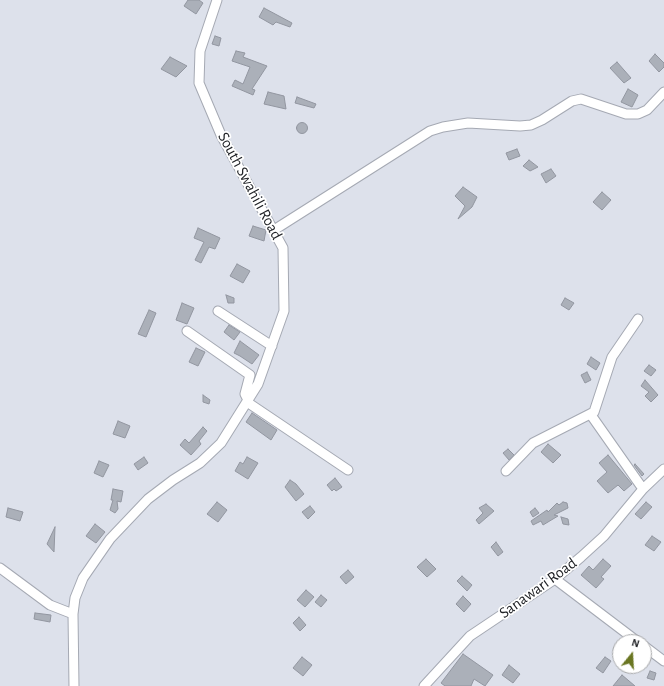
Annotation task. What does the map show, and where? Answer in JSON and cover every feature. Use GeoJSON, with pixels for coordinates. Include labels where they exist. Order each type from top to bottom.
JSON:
{"type":"FeatureCollection","features":[{"type":"Feature","properties":{"kind":"street","name":"South Swahili Road"},"geometry":{"type":"LineString","coordinates":[[74,686],[73,614],[75,598],[83,578],[110,538],[148,499],[173,480],[200,463],[221,443],[258,384],[284,310],[283,248],[221,135],[199,83],[200,52],[217,0]]}},
{"type":"Feature","properties":{"kind":"street"},"geometry":{"type":"LineString","coordinates":[[274,230],[430,131],[443,127],[468,123],[520,126],[531,125],[542,120],[572,101],[581,99],[626,114],[638,114],[647,110],[664,92]]}},
{"type":"Feature","properties":{"kind":"street"},"geometry":{"type":"LineString","coordinates":[[218,311],[272,346]]}},
{"type":"Feature","properties":{"kind":"street"},"geometry":{"type":"LineString","coordinates":[[506,471],[528,448],[538,440],[591,415],[598,405],[612,357],[638,319]]}},
{"type":"Feature","properties":{"kind":"street"},"geometry":{"type":"LineString","coordinates":[[187,332],[250,375],[245,394],[247,401],[348,470]]}},
{"type":"Feature","properties":{"kind":"street"},"geometry":{"type":"LineString","coordinates":[[591,415],[643,489]]}},
{"type":"Feature","properties":{"kind":"street","name":"Sanawari Road"},"geometry":{"type":"LineString","coordinates":[[424,686],[470,636],[555,579],[604,536],[643,489],[664,469]]}},
{"type":"Feature","properties":{"kind":"street"},"geometry":{"type":"LineString","coordinates":[[0,568],[50,605],[73,614]]}},
{"type":"Feature","properties":{"kind":"street"},"geometry":{"type":"LineString","coordinates":[[555,579],[627,634]]}},
{"type":"Feature","properties":{"kind":"street"},"geometry":{"type":"LineString","coordinates":[[652,652],[664,661]]}},
{"type":"Feature","properties":{"kind":"building"},"geometry":{"type":"Polygon","coordinates":[[[188,0],[199,0],[203,3],[196,14],[184,6],[188,0]]]}},
{"type":"Feature","properties":{"kind":"building"},"geometry":{"type":"Polygon","coordinates":[[[264,8],[292,23],[290,27],[276,22],[273,25],[259,17],[264,8]]]}},
{"type":"Feature","properties":{"kind":"building"},"geometry":{"type":"Polygon","coordinates":[[[215,36],[221,38],[219,46],[212,44],[215,36]]]}},
{"type":"Feature","properties":{"kind":"building"},"geometry":{"type":"Polygon","coordinates":[[[236,51],[245,53],[243,57],[267,66],[252,89],[255,90],[253,95],[232,86],[235,80],[243,84],[250,67],[232,61],[236,51]]]}},
{"type":"Feature","properties":{"kind":"building"},"geometry":{"type":"Polygon","coordinates":[[[655,54],[664,63],[664,67],[659,72],[649,61],[655,54]]]}},
{"type":"Feature","properties":{"kind":"building"},"geometry":{"type":"Polygon","coordinates":[[[170,57],[187,66],[176,77],[161,69],[170,57]]]}},
{"type":"Feature","properties":{"kind":"building"},"geometry":{"type":"Polygon","coordinates":[[[617,62],[631,78],[624,83],[610,68],[617,62]]]}},
{"type":"Feature","properties":{"kind":"building"},"geometry":{"type":"Polygon","coordinates":[[[628,89],[638,95],[632,107],[621,102],[628,89]]]}},
{"type":"Feature","properties":{"kind":"building"},"geometry":{"type":"Polygon","coordinates":[[[268,92],[284,96],[286,109],[264,104],[268,92]]]}},
{"type":"Feature","properties":{"kind":"building"},"geometry":{"type":"Polygon","coordinates":[[[297,97],[316,104],[314,108],[295,103],[297,97]]]}},
{"type":"Feature","properties":{"kind":"building"},"geometry":{"type":"Polygon","coordinates":[[[300,123],[304,123],[306,124],[306,132],[300,133],[297,130],[297,126],[300,123]]]}},
{"type":"Feature","properties":{"kind":"building"},"geometry":{"type":"Polygon","coordinates":[[[517,149],[520,156],[509,160],[506,153],[517,149]]]}},
{"type":"Feature","properties":{"kind":"building"},"geometry":{"type":"Polygon","coordinates":[[[529,160],[538,167],[530,171],[523,166],[529,160]]]}},
{"type":"Feature","properties":{"kind":"building"},"geometry":{"type":"Polygon","coordinates":[[[551,169],[556,176],[546,183],[541,174],[551,169]]]}},
{"type":"Feature","properties":{"kind":"building"},"geometry":{"type":"Polygon","coordinates":[[[463,187],[477,197],[472,207],[458,219],[465,206],[455,196],[463,187]]]}},
{"type":"Feature","properties":{"kind":"building"},"geometry":{"type":"Polygon","coordinates":[[[602,192],[611,200],[602,210],[593,202],[602,192]]]}},
{"type":"Feature","properties":{"kind":"building"},"geometry":{"type":"Polygon","coordinates":[[[253,226],[266,230],[264,241],[249,236],[253,226]]]}},
{"type":"Feature","properties":{"kind":"building"},"geometry":{"type":"Polygon","coordinates":[[[198,228],[220,238],[215,249],[209,247],[201,263],[195,260],[204,242],[194,238],[198,228]]]}},
{"type":"Feature","properties":{"kind":"building"},"geometry":{"type":"Polygon","coordinates":[[[237,264],[250,271],[243,283],[230,276],[237,264]]]}},
{"type":"Feature","properties":{"kind":"building"},"geometry":{"type":"Polygon","coordinates":[[[226,295],[234,298],[234,303],[228,303],[226,295]]]}},
{"type":"Feature","properties":{"kind":"building"},"geometry":{"type":"Polygon","coordinates":[[[565,298],[574,303],[569,310],[561,305],[565,298]]]}},
{"type":"Feature","properties":{"kind":"building"},"geometry":{"type":"Polygon","coordinates":[[[182,303],[194,308],[187,324],[176,320],[182,303]]]}},
{"type":"Feature","properties":{"kind":"building"},"geometry":{"type":"Polygon","coordinates":[[[149,310],[156,313],[146,337],[138,334],[149,310]]]}},
{"type":"Feature","properties":{"kind":"building"},"geometry":{"type":"Polygon","coordinates":[[[229,325],[240,332],[234,340],[224,332],[229,325]]]}},
{"type":"Feature","properties":{"kind":"building"},"geometry":{"type":"Polygon","coordinates":[[[240,341],[259,355],[252,364],[234,353],[240,341]]]}},
{"type":"Feature","properties":{"kind":"building"},"geometry":{"type":"Polygon","coordinates":[[[196,348],[205,352],[198,366],[189,362],[196,348]]]}},
{"type":"Feature","properties":{"kind":"building"},"geometry":{"type":"Polygon","coordinates":[[[591,357],[600,363],[596,370],[587,364],[591,357]]]}},
{"type":"Feature","properties":{"kind":"building"},"geometry":{"type":"Polygon","coordinates":[[[649,365],[656,370],[651,376],[644,371],[649,365]]]}},
{"type":"Feature","properties":{"kind":"building"},"geometry":{"type":"Polygon","coordinates":[[[587,372],[591,380],[585,383],[581,375],[587,372]]]}},
{"type":"Feature","properties":{"kind":"building"},"geometry":{"type":"Polygon","coordinates":[[[645,380],[658,395],[651,402],[645,396],[649,392],[641,386],[645,380]]]}},
{"type":"Feature","properties":{"kind":"building"},"geometry":{"type":"Polygon","coordinates":[[[203,395],[210,400],[209,404],[203,402],[203,395]]]}},
{"type":"Feature","properties":{"kind":"building"},"geometry":{"type":"Polygon","coordinates":[[[252,413],[277,430],[271,440],[246,422],[252,413]]]}},
{"type":"Feature","properties":{"kind":"building"},"geometry":{"type":"Polygon","coordinates":[[[118,421],[130,426],[125,438],[113,434],[118,421]]]}},
{"type":"Feature","properties":{"kind":"building"},"geometry":{"type":"Polygon","coordinates":[[[203,427],[207,431],[199,441],[201,444],[191,455],[180,445],[185,439],[189,443],[203,427]]]}},
{"type":"Feature","properties":{"kind":"building"},"geometry":{"type":"Polygon","coordinates":[[[548,444],[561,455],[553,463],[541,452],[548,444]]]}},
{"type":"Feature","properties":{"kind":"building"},"geometry":{"type":"Polygon","coordinates":[[[508,449],[514,455],[509,460],[503,453],[508,449]]]}},
{"type":"Feature","properties":{"kind":"building"},"geometry":{"type":"Polygon","coordinates":[[[608,455],[632,484],[624,491],[618,485],[608,493],[597,481],[607,472],[599,463],[608,455]]]}},
{"type":"Feature","properties":{"kind":"building"},"geometry":{"type":"Polygon","coordinates":[[[144,457],[148,463],[138,470],[134,464],[144,457]]]}},
{"type":"Feature","properties":{"kind":"building"},"geometry":{"type":"Polygon","coordinates":[[[247,457],[258,463],[248,479],[235,471],[240,462],[243,464],[247,457]]]}},
{"type":"Feature","properties":{"kind":"building"},"geometry":{"type":"Polygon","coordinates":[[[99,461],[109,465],[103,477],[94,473],[99,461]]]}},
{"type":"Feature","properties":{"kind":"building"},"geometry":{"type":"Polygon","coordinates":[[[635,464],[644,474],[642,476],[634,465],[635,464]]]}},
{"type":"Feature","properties":{"kind":"building"},"geometry":{"type":"Polygon","coordinates":[[[335,478],[342,487],[336,491],[334,489],[332,491],[327,485],[335,478]]]}},
{"type":"Feature","properties":{"kind":"building"},"geometry":{"type":"Polygon","coordinates":[[[290,480],[296,484],[304,494],[296,501],[285,487],[290,480]]]}},
{"type":"Feature","properties":{"kind":"building"},"geometry":{"type":"Polygon","coordinates":[[[113,489],[123,491],[121,502],[117,501],[118,509],[115,513],[110,510],[113,500],[111,500],[113,489]]]}},
{"type":"Feature","properties":{"kind":"building"},"geometry":{"type":"Polygon","coordinates":[[[217,502],[227,510],[218,522],[207,514],[217,502]]]}},
{"type":"Feature","properties":{"kind":"building"},"geometry":{"type":"Polygon","coordinates":[[[563,502],[567,503],[568,508],[554,515],[558,516],[543,525],[541,521],[533,525],[531,521],[547,510],[548,512],[557,503],[559,505],[563,502]]]}},
{"type":"Feature","properties":{"kind":"building"},"geometry":{"type":"Polygon","coordinates":[[[646,502],[652,507],[641,519],[635,514],[646,502]]]}},
{"type":"Feature","properties":{"kind":"building"},"geometry":{"type":"Polygon","coordinates":[[[486,504],[494,511],[479,524],[476,520],[483,513],[479,508],[486,504]]]}},
{"type":"Feature","properties":{"kind":"building"},"geometry":{"type":"Polygon","coordinates":[[[310,506],[315,512],[308,519],[302,512],[310,506]]]}},
{"type":"Feature","properties":{"kind":"building"},"geometry":{"type":"Polygon","coordinates":[[[8,508],[23,512],[20,521],[6,517],[8,508]]]}},
{"type":"Feature","properties":{"kind":"building"},"geometry":{"type":"Polygon","coordinates":[[[535,508],[539,513],[533,517],[530,512],[535,508]]]}},
{"type":"Feature","properties":{"kind":"building"},"geometry":{"type":"Polygon","coordinates":[[[561,517],[568,519],[569,525],[563,524],[561,517]]]}},
{"type":"Feature","properties":{"kind":"building"},"geometry":{"type":"Polygon","coordinates":[[[95,524],[105,532],[96,543],[86,536],[95,524]]]}},
{"type":"Feature","properties":{"kind":"building"},"geometry":{"type":"Polygon","coordinates":[[[55,527],[54,552],[47,544],[55,527]]]}},
{"type":"Feature","properties":{"kind":"building"},"geometry":{"type":"Polygon","coordinates":[[[652,536],[661,542],[654,551],[645,545],[652,536]]]}},
{"type":"Feature","properties":{"kind":"building"},"geometry":{"type":"Polygon","coordinates":[[[496,542],[503,552],[498,556],[491,547],[496,542]]]}},
{"type":"Feature","properties":{"kind":"building"},"geometry":{"type":"Polygon","coordinates":[[[426,559],[436,569],[427,577],[417,567],[426,559]]]}},
{"type":"Feature","properties":{"kind":"building"},"geometry":{"type":"Polygon","coordinates":[[[603,559],[611,566],[601,577],[604,579],[596,588],[581,575],[589,566],[593,570],[603,559]]]}},
{"type":"Feature","properties":{"kind":"building"},"geometry":{"type":"Polygon","coordinates":[[[348,570],[354,577],[346,584],[340,577],[348,570]]]}},
{"type":"Feature","properties":{"kind":"building"},"geometry":{"type":"Polygon","coordinates":[[[462,576],[472,585],[467,591],[457,581],[462,576]]]}},
{"type":"Feature","properties":{"kind":"building"},"geometry":{"type":"Polygon","coordinates":[[[306,590],[314,597],[305,607],[297,600],[306,590]]]}},
{"type":"Feature","properties":{"kind":"building"},"geometry":{"type":"Polygon","coordinates":[[[321,595],[327,600],[321,607],[315,602],[321,595]]]}},
{"type":"Feature","properties":{"kind":"building"},"geometry":{"type":"Polygon","coordinates":[[[463,596],[471,604],[464,612],[456,604],[463,596]]]}},
{"type":"Feature","properties":{"kind":"building"},"geometry":{"type":"Polygon","coordinates":[[[35,613],[51,615],[50,622],[34,619],[35,613]]]}},
{"type":"Feature","properties":{"kind":"building"},"geometry":{"type":"Polygon","coordinates":[[[299,617],[306,625],[300,631],[293,623],[299,617]]]}},
{"type":"Feature","properties":{"kind":"building"},"geometry":{"type":"Polygon","coordinates":[[[463,654],[493,675],[485,686],[474,679],[471,686],[445,686],[441,683],[463,654]]]}},
{"type":"Feature","properties":{"kind":"building"},"geometry":{"type":"Polygon","coordinates":[[[302,657],[312,665],[303,676],[293,668],[302,657]]]}},
{"type":"Feature","properties":{"kind":"building"},"geometry":{"type":"Polygon","coordinates":[[[605,657],[611,661],[603,673],[596,668],[605,657]]]}},
{"type":"Feature","properties":{"kind":"building"},"geometry":{"type":"Polygon","coordinates":[[[509,665],[520,674],[513,683],[502,675],[509,665]]]}},
{"type":"Feature","properties":{"kind":"building"},"geometry":{"type":"Polygon","coordinates":[[[652,672],[656,673],[654,680],[647,678],[649,674],[652,674],[652,672]]]}},
{"type":"Feature","properties":{"kind":"building"},"geometry":{"type":"Polygon","coordinates":[[[622,675],[635,686],[613,686],[622,675]]]}}]}
